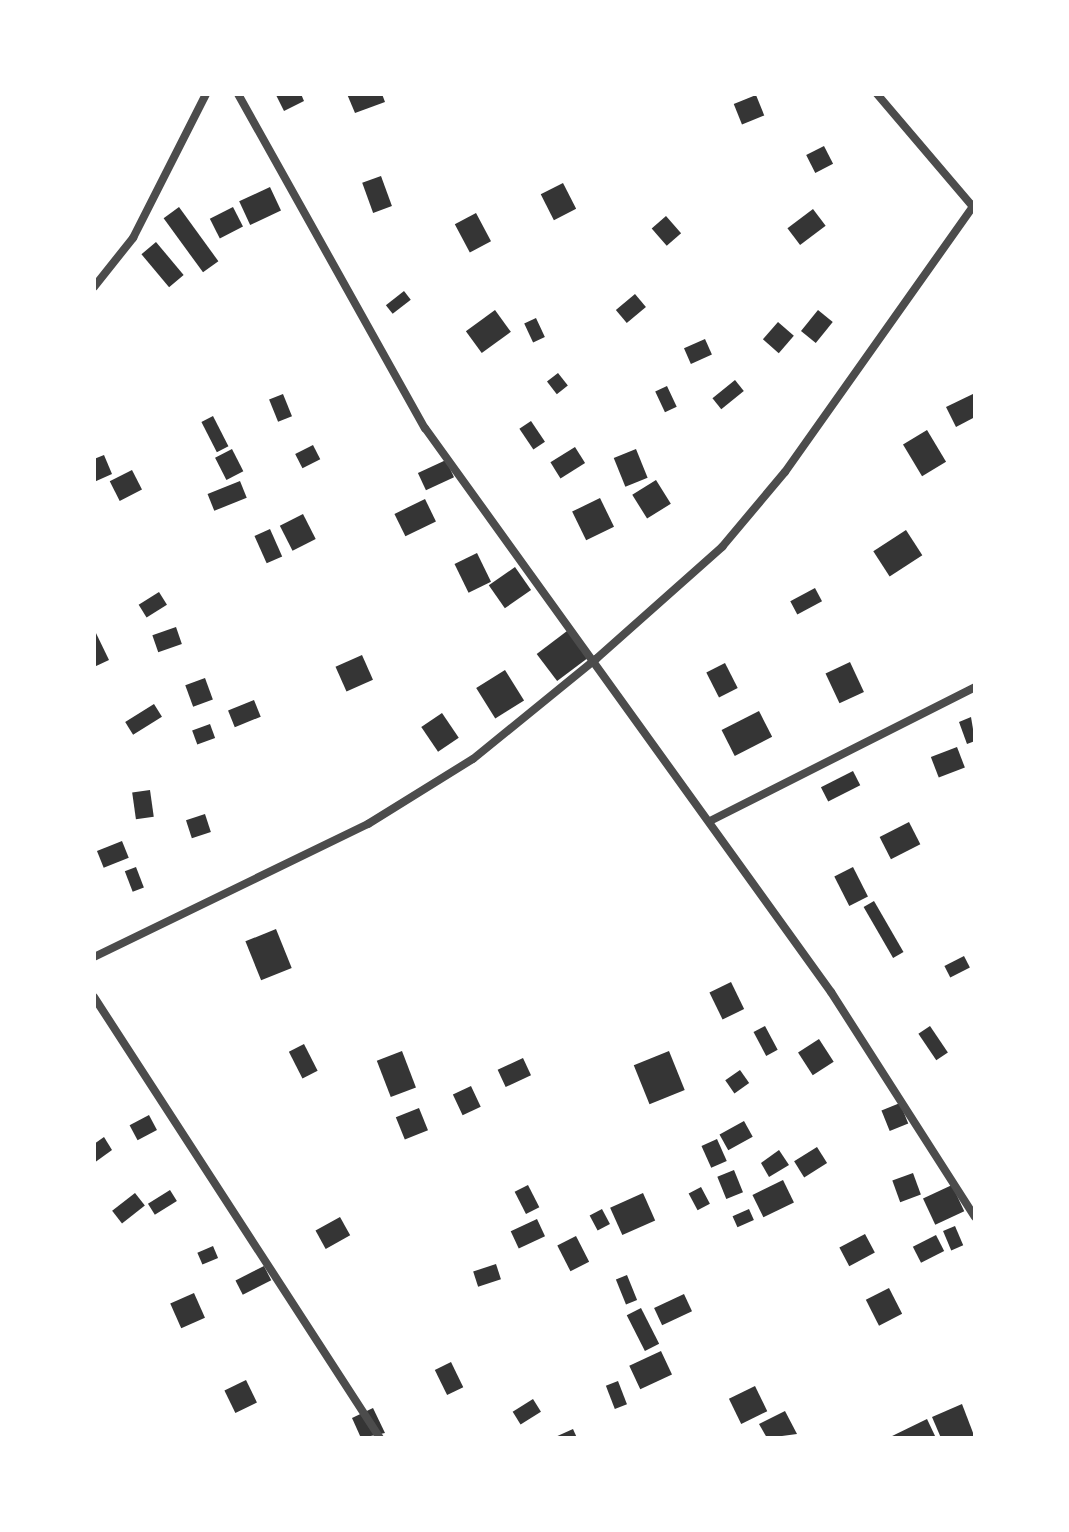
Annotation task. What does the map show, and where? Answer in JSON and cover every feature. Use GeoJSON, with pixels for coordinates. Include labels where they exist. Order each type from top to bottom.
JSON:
{"type":"FeatureCollection","features":[{"type":"Feature","properties":{"kind":"street"},"geometry":{"type":"LineString","coordinates":[[94,287],[133,238],[206,94]]}},
{"type":"Feature","properties":{"kind":"street"},"geometry":{"type":"LineString","coordinates":[[238,94],[425,428],[596,659],[831,992],[975,1217]]}},
{"type":"Feature","properties":{"kind":"street"},"geometry":{"type":"LineString","coordinates":[[94,957],[368,824],[473,759],[596,659],[722,547],[785,472],[974,207],[877,94]]}},
{"type":"Feature","properties":{"kind":"street"},"geometry":{"type":"LineString","coordinates":[[710,821],[975,687]]}},
{"type":"Feature","properties":{"kind":"street"},"geometry":{"type":"LineString","coordinates":[[94,997],[380,1438]]}},
{"type":"Feature","properties":{"kind":"building"},"geometry":{"type":"Polygon","coordinates":[[[301,94],[304,101],[284,111],[276,95],[301,94]]]}},
{"type":"Feature","properties":{"kind":"building"},"geometry":{"type":"Polygon","coordinates":[[[347,94],[382,94],[385,102],[355,113],[347,94]]]}},
{"type":"Feature","properties":{"kind":"building"},"geometry":{"type":"Polygon","coordinates":[[[756,95],[764,115],[742,124],[734,104],[756,95]]]}},
{"type":"Feature","properties":{"kind":"building"},"geometry":{"type":"Polygon","coordinates":[[[824,146],[833,164],[815,173],[806,155],[824,146]]]}},
{"type":"Feature","properties":{"kind":"building"},"geometry":{"type":"Polygon","coordinates":[[[381,176],[392,206],[373,213],[362,183],[381,176]]]}},
{"type":"Feature","properties":{"kind":"building"},"geometry":{"type":"Polygon","coordinates":[[[563,183],[576,209],[554,220],[541,194],[563,183]]]}},
{"type":"Feature","properties":{"kind":"building"},"geometry":{"type":"Polygon","coordinates":[[[270,187],[281,211],[250,225],[239,201],[270,187]]]}},
{"type":"Feature","properties":{"kind":"building"},"geometry":{"type":"Polygon","coordinates":[[[179,207],[218,261],[203,272],[164,218],[179,207]]]}},
{"type":"Feature","properties":{"kind":"building"},"geometry":{"type":"Polygon","coordinates":[[[233,207],[243,227],[220,238],[210,219],[233,207]]]}},
{"type":"Feature","properties":{"kind":"building"},"geometry":{"type":"Polygon","coordinates":[[[813,209],[826,226],[800,245],[787,228],[813,209]]]}},
{"type":"Feature","properties":{"kind":"building"},"geometry":{"type":"Polygon","coordinates":[[[476,213],[491,241],[470,253],[455,224],[476,213]]]}},
{"type":"Feature","properties":{"kind":"building"},"geometry":{"type":"Polygon","coordinates":[[[666,216],[681,233],[667,246],[652,228],[666,216]]]}},
{"type":"Feature","properties":{"kind":"building"},"geometry":{"type":"Polygon","coordinates":[[[156,242],[184,275],[169,287],[141,254],[156,242]]]}},
{"type":"Feature","properties":{"kind":"building"},"geometry":{"type":"Polygon","coordinates":[[[404,291],[411,300],[393,314],[386,305],[404,291]]]}},
{"type":"Feature","properties":{"kind":"building"},"geometry":{"type":"Polygon","coordinates":[[[635,294],[646,307],[627,323],[616,310],[635,294]]]}},
{"type":"Feature","properties":{"kind":"building"},"geometry":{"type":"Polygon","coordinates":[[[495,310],[511,332],[482,353],[466,331],[495,310]]]}},
{"type":"Feature","properties":{"kind":"building"},"geometry":{"type":"Polygon","coordinates":[[[818,310],[833,322],[816,343],[801,331],[818,310]]]}},
{"type":"Feature","properties":{"kind":"building"},"geometry":{"type":"Polygon","coordinates":[[[536,318],[545,337],[533,343],[524,323],[536,318]]]}},
{"type":"Feature","properties":{"kind":"building"},"geometry":{"type":"Polygon","coordinates":[[[778,322],[794,336],[779,353],[763,339],[778,322]]]}},
{"type":"Feature","properties":{"kind":"building"},"geometry":{"type":"Polygon","coordinates":[[[705,339],[712,355],[691,364],[684,348],[705,339]]]}},
{"type":"Feature","properties":{"kind":"building"},"geometry":{"type":"Polygon","coordinates":[[[558,373],[568,386],[557,394],[547,382],[558,373]]]}},
{"type":"Feature","properties":{"kind":"building"},"geometry":{"type":"Polygon","coordinates":[[[735,380],[744,391],[721,409],[712,398],[735,380]]]}},
{"type":"Feature","properties":{"kind":"building"},"geometry":{"type":"Polygon","coordinates":[[[667,386],[677,407],[665,412],[655,391],[667,386]]]}},
{"type":"Feature","properties":{"kind":"building"},"geometry":{"type":"Polygon","coordinates":[[[975,393],[975,417],[956,427],[946,407],[975,393]]]}},
{"type":"Feature","properties":{"kind":"building"},"geometry":{"type":"Polygon","coordinates":[[[283,394],[292,416],[278,422],[269,400],[283,394]]]}},
{"type":"Feature","properties":{"kind":"building"},"geometry":{"type":"Polygon","coordinates":[[[213,416],[228,446],[217,452],[201,422],[213,416]]]}},
{"type":"Feature","properties":{"kind":"building"},"geometry":{"type":"Polygon","coordinates":[[[531,421],[545,442],[533,450],[519,429],[531,421]]]}},
{"type":"Feature","properties":{"kind":"building"},"geometry":{"type":"Polygon","coordinates":[[[927,430],[946,462],[922,476],[903,444],[927,430]]]}},
{"type":"Feature","properties":{"kind":"building"},"geometry":{"type":"Polygon","coordinates":[[[313,445],[320,459],[302,468],[295,454],[313,445]]]}},
{"type":"Feature","properties":{"kind":"building"},"geometry":{"type":"Polygon","coordinates":[[[575,447],[585,463],[560,478],[550,462],[575,447]]]}},
{"type":"Feature","properties":{"kind":"building"},"geometry":{"type":"Polygon","coordinates":[[[232,449],[243,471],[226,480],[215,458],[232,449]]]}},
{"type":"Feature","properties":{"kind":"building"},"geometry":{"type":"Polygon","coordinates":[[[636,449],[648,478],[625,487],[614,458],[636,449]]]}},
{"type":"Feature","properties":{"kind":"building"},"geometry":{"type":"Polygon","coordinates":[[[104,455],[112,474],[94,482],[94,459],[104,455]]]}},
{"type":"Feature","properties":{"kind":"building"},"geometry":{"type":"Polygon","coordinates":[[[446,460],[454,477],[426,490],[418,473],[446,460]]]}},
{"type":"Feature","properties":{"kind":"building"},"geometry":{"type":"Polygon","coordinates":[[[132,470],[142,490],[120,501],[110,481],[132,470]]]}},
{"type":"Feature","properties":{"kind":"building"},"geometry":{"type":"Polygon","coordinates":[[[656,480],[671,504],[647,519],[632,495],[656,480]]]}},
{"type":"Feature","properties":{"kind":"building"},"geometry":{"type":"Polygon","coordinates":[[[240,481],[247,498],[214,511],[208,494],[240,481]]]}},
{"type":"Feature","properties":{"kind":"building"},"geometry":{"type":"Polygon","coordinates":[[[600,498],[614,527],[586,540],[572,512],[600,498]]]}},
{"type":"Feature","properties":{"kind":"building"},"geometry":{"type":"Polygon","coordinates":[[[425,499],[436,521],[405,536],[394,514],[425,499]]]}},
{"type":"Feature","properties":{"kind":"building"},"geometry":{"type":"Polygon","coordinates":[[[303,514],[316,539],[293,551],[280,526],[303,514]]]}},
{"type":"Feature","properties":{"kind":"building"},"geometry":{"type":"Polygon","coordinates":[[[270,529],[282,556],[267,563],[254,536],[270,529]]]}},
{"type":"Feature","properties":{"kind":"building"},"geometry":{"type":"Polygon","coordinates":[[[906,530],[922,555],[890,576],[873,551],[906,530]]]}},
{"type":"Feature","properties":{"kind":"building"},"geometry":{"type":"Polygon","coordinates":[[[477,553],[491,582],[469,593],[455,564],[477,553]]]}},
{"type":"Feature","properties":{"kind":"building"},"geometry":{"type":"Polygon","coordinates":[[[515,567],[531,590],[505,608],[489,585],[515,567]]]}},
{"type":"Feature","properties":{"kind":"building"},"geometry":{"type":"Polygon","coordinates":[[[815,588],[822,601],[797,614],[790,601],[815,588]]]}},
{"type":"Feature","properties":{"kind":"building"},"geometry":{"type":"Polygon","coordinates":[[[159,592],[167,605],[147,617],[139,605],[159,592]]]}},
{"type":"Feature","properties":{"kind":"building"},"geometry":{"type":"Polygon","coordinates":[[[176,627],[182,644],[158,652],[152,635],[176,627]]]}},
{"type":"Feature","properties":{"kind":"building"},"geometry":{"type":"Polygon","coordinates":[[[571,628],[591,655],[557,681],[537,654],[571,628]]]}},
{"type":"Feature","properties":{"kind":"building"},"geometry":{"type":"Polygon","coordinates":[[[94,629],[109,660],[94,667],[94,629]]]}},
{"type":"Feature","properties":{"kind":"building"},"geometry":{"type":"Polygon","coordinates":[[[362,655],[373,680],[346,691],[336,667],[362,655]]]}},
{"type":"Feature","properties":{"kind":"building"},"geometry":{"type":"Polygon","coordinates":[[[850,662],[864,692],[839,703],[826,673],[850,662]]]}},
{"type":"Feature","properties":{"kind":"building"},"geometry":{"type":"Polygon","coordinates":[[[725,663],[738,688],[719,697],[706,673],[725,663]]]}},
{"type":"Feature","properties":{"kind":"building"},"geometry":{"type":"Polygon","coordinates":[[[505,670],[524,701],[495,719],[476,688],[505,670]]]}},
{"type":"Feature","properties":{"kind":"building"},"geometry":{"type":"Polygon","coordinates":[[[205,678],[213,700],[193,707],[185,685],[205,678]]]}},
{"type":"Feature","properties":{"kind":"building"},"geometry":{"type":"Polygon","coordinates":[[[254,700],[261,717],[235,727],[228,710],[254,700]]]}},
{"type":"Feature","properties":{"kind":"building"},"geometry":{"type":"Polygon","coordinates":[[[154,704],[162,717],[133,735],[125,722],[154,704]]]}},
{"type":"Feature","properties":{"kind":"building"},"geometry":{"type":"Polygon","coordinates":[[[759,711],[772,737],[735,756],[722,730],[759,711]]]}},
{"type":"Feature","properties":{"kind":"building"},"geometry":{"type":"Polygon","coordinates":[[[442,713],[459,738],[438,752],[421,727],[442,713]]]}},
{"type":"Feature","properties":{"kind":"building"},"geometry":{"type":"Polygon","coordinates":[[[971,717],[975,741],[967,744],[959,722],[971,717]]]}},
{"type":"Feature","properties":{"kind":"building"},"geometry":{"type":"Polygon","coordinates":[[[210,724],[215,738],[197,745],[192,730],[210,724]]]}},
{"type":"Feature","properties":{"kind":"building"},"geometry":{"type":"Polygon","coordinates":[[[957,747],[965,768],[939,778],[931,757],[957,747]]]}},
{"type":"Feature","properties":{"kind":"building"},"geometry":{"type":"Polygon","coordinates":[[[853,771],[860,785],[828,802],[821,787],[853,771]]]}},
{"type":"Feature","properties":{"kind":"building"},"geometry":{"type":"Polygon","coordinates":[[[150,790],[154,817],[136,819],[132,793],[150,790]]]}},
{"type":"Feature","properties":{"kind":"building"},"geometry":{"type":"Polygon","coordinates":[[[205,814],[211,832],[192,838],[186,820],[205,814]]]}},
{"type":"Feature","properties":{"kind":"building"},"geometry":{"type":"Polygon","coordinates":[[[909,822],[920,844],[891,859],[880,837],[909,822]]]}},
{"type":"Feature","properties":{"kind":"building"},"geometry":{"type":"Polygon","coordinates":[[[122,841],[129,858],[104,868],[97,851],[122,841]]]}},
{"type":"Feature","properties":{"kind":"building"},"geometry":{"type":"Polygon","coordinates":[[[136,867],[144,888],[133,892],[125,871],[136,867]]]}},
{"type":"Feature","properties":{"kind":"building"},"geometry":{"type":"Polygon","coordinates":[[[853,867],[868,896],[849,906],[834,877],[853,867]]]}},
{"type":"Feature","properties":{"kind":"building"},"geometry":{"type":"Polygon","coordinates":[[[874,901],[904,952],[893,958],[864,907],[874,901]]]}},
{"type":"Feature","properties":{"kind":"building"},"geometry":{"type":"Polygon","coordinates":[[[276,929],[292,968],[261,980],[245,941],[276,929]]]}},
{"type":"Feature","properties":{"kind":"building"},"geometry":{"type":"Polygon","coordinates":[[[964,956],[970,968],[950,978],[944,966],[964,956]]]}},
{"type":"Feature","properties":{"kind":"building"},"geometry":{"type":"Polygon","coordinates":[[[731,982],[744,1009],[723,1019],[709,993],[731,982]]]}},
{"type":"Feature","properties":{"kind":"building"},"geometry":{"type":"Polygon","coordinates":[[[765,1026],[778,1050],[766,1056],[754,1032],[765,1026]]]}},
{"type":"Feature","properties":{"kind":"building"},"geometry":{"type":"Polygon","coordinates":[[[930,1026],[948,1053],[936,1060],[918,1034],[930,1026]]]}},
{"type":"Feature","properties":{"kind":"building"},"geometry":{"type":"Polygon","coordinates":[[[819,1039],[834,1062],[813,1075],[798,1053],[819,1039]]]}},
{"type":"Feature","properties":{"kind":"building"},"geometry":{"type":"Polygon","coordinates":[[[304,1044],[318,1071],[302,1078],[289,1052],[304,1044]]]}},
{"type":"Feature","properties":{"kind":"building"},"geometry":{"type":"Polygon","coordinates":[[[402,1051],[416,1087],[391,1097],[377,1061],[402,1051]]]}},
{"type":"Feature","properties":{"kind":"building"},"geometry":{"type":"Polygon","coordinates":[[[669,1051],[685,1090],[650,1104],[634,1065],[669,1051]]]}},
{"type":"Feature","properties":{"kind":"building"},"geometry":{"type":"Polygon","coordinates":[[[523,1058],[531,1075],[506,1087],[498,1070],[523,1058]]]}},
{"type":"Feature","properties":{"kind":"building"},"geometry":{"type":"Polygon","coordinates":[[[740,1070],[749,1083],[734,1093],[725,1080],[740,1070]]]}},
{"type":"Feature","properties":{"kind":"building"},"geometry":{"type":"Polygon","coordinates":[[[471,1086],[481,1107],[463,1115],[453,1094],[471,1086]]]}},
{"type":"Feature","properties":{"kind":"building"},"geometry":{"type":"Polygon","coordinates":[[[900,1103],[908,1123],[890,1131],[881,1110],[900,1103]]]}},
{"type":"Feature","properties":{"kind":"building"},"geometry":{"type":"Polygon","coordinates":[[[419,1108],[428,1130],[405,1140],[396,1117],[419,1108]]]}},
{"type":"Feature","properties":{"kind":"building"},"geometry":{"type":"Polygon","coordinates":[[[149,1115],[157,1130],[138,1140],[130,1125],[149,1115]]]}},
{"type":"Feature","properties":{"kind":"building"},"geometry":{"type":"Polygon","coordinates":[[[744,1121],[753,1137],[728,1150],[720,1135],[744,1121]]]}},
{"type":"Feature","properties":{"kind":"building"},"geometry":{"type":"Polygon","coordinates":[[[104,1137],[112,1150],[94,1163],[94,1144],[104,1137]]]}},
{"type":"Feature","properties":{"kind":"building"},"geometry":{"type":"Polygon","coordinates":[[[717,1139],[727,1161],[711,1168],[701,1146],[717,1139]]]}},
{"type":"Feature","properties":{"kind":"building"},"geometry":{"type":"Polygon","coordinates":[[[817,1147],[827,1163],[804,1177],[794,1161],[817,1147]]]}},
{"type":"Feature","properties":{"kind":"building"},"geometry":{"type":"Polygon","coordinates":[[[779,1150],[789,1165],[769,1177],[761,1163],[779,1150]]]}},
{"type":"Feature","properties":{"kind":"building"},"geometry":{"type":"Polygon","coordinates":[[[734,1170],[743,1192],[726,1199],[717,1177],[734,1170]]]}},
{"type":"Feature","properties":{"kind":"building"},"geometry":{"type":"Polygon","coordinates":[[[913,1173],[921,1195],[900,1202],[892,1181],[913,1173]]]}},
{"type":"Feature","properties":{"kind":"building"},"geometry":{"type":"Polygon","coordinates":[[[783,1180],[794,1202],[763,1217],[752,1195],[783,1180]]]}},
{"type":"Feature","properties":{"kind":"building"},"geometry":{"type":"Polygon","coordinates":[[[528,1185],[539,1207],[526,1214],[515,1192],[528,1185]]]}},
{"type":"Feature","properties":{"kind":"building"},"geometry":{"type":"Polygon","coordinates":[[[952,1185],[964,1211],[935,1225],[923,1199],[952,1185]]]}},
{"type":"Feature","properties":{"kind":"building"},"geometry":{"type":"Polygon","coordinates":[[[701,1187],[710,1204],[698,1210],[689,1194],[701,1187]]]}},
{"type":"Feature","properties":{"kind":"building"},"geometry":{"type":"Polygon","coordinates":[[[170,1190],[177,1201],[155,1215],[148,1204],[170,1190]]]}},
{"type":"Feature","properties":{"kind":"building"},"geometry":{"type":"Polygon","coordinates":[[[135,1193],[145,1206],[122,1223],[112,1211],[135,1193]]]}},
{"type":"Feature","properties":{"kind":"building"},"geometry":{"type":"Polygon","coordinates":[[[643,1193],[655,1220],[622,1235],[610,1208],[643,1193]]]}},
{"type":"Feature","properties":{"kind":"building"},"geometry":{"type":"Polygon","coordinates":[[[602,1209],[610,1224],[598,1231],[590,1216],[602,1209]]]}},
{"type":"Feature","properties":{"kind":"building"},"geometry":{"type":"Polygon","coordinates":[[[749,1209],[754,1220],[737,1227],[733,1216],[749,1209]]]}},
{"type":"Feature","properties":{"kind":"building"},"geometry":{"type":"Polygon","coordinates":[[[340,1217],[350,1235],[326,1249],[316,1231],[340,1217]]]}},
{"type":"Feature","properties":{"kind":"building"},"geometry":{"type":"Polygon","coordinates":[[[537,1219],[545,1236],[519,1248],[511,1231],[537,1219]]]}},
{"type":"Feature","properties":{"kind":"building"},"geometry":{"type":"Polygon","coordinates":[[[955,1226],[963,1245],[951,1250],[943,1231],[955,1226]]]}},
{"type":"Feature","properties":{"kind":"building"},"geometry":{"type":"Polygon","coordinates":[[[865,1234],[875,1253],[849,1266],[839,1248],[865,1234]]]}},
{"type":"Feature","properties":{"kind":"building"},"geometry":{"type":"Polygon","coordinates":[[[936,1235],[944,1251],[921,1263],[913,1247],[936,1235]]]}},
{"type":"Feature","properties":{"kind":"building"},"geometry":{"type":"Polygon","coordinates":[[[576,1236],[589,1262],[570,1271],[557,1246],[576,1236]]]}},
{"type":"Feature","properties":{"kind":"building"},"geometry":{"type":"Polygon","coordinates":[[[213,1246],[218,1258],[202,1265],[197,1253],[213,1246]]]}},
{"type":"Feature","properties":{"kind":"building"},"geometry":{"type":"Polygon","coordinates":[[[496,1264],[501,1279],[478,1287],[473,1271],[496,1264]]]}},
{"type":"Feature","properties":{"kind":"building"},"geometry":{"type":"Polygon","coordinates":[[[264,1266],[271,1280],[243,1295],[235,1281],[264,1266]]]}},
{"type":"Feature","properties":{"kind":"building"},"geometry":{"type":"Polygon","coordinates":[[[627,1275],[637,1300],[626,1305],[616,1279],[627,1275]]]}},
{"type":"Feature","properties":{"kind":"building"},"geometry":{"type":"Polygon","coordinates":[[[889,1288],[902,1314],[879,1326],[866,1300],[889,1288]]]}},
{"type":"Feature","properties":{"kind":"building"},"geometry":{"type":"Polygon","coordinates":[[[194,1293],[205,1318],[181,1328],[170,1304],[194,1293]]]}},
{"type":"Feature","properties":{"kind":"building"},"geometry":{"type":"Polygon","coordinates":[[[684,1294],[692,1311],[662,1325],[654,1308],[684,1294]]]}},
{"type":"Feature","properties":{"kind":"building"},"geometry":{"type":"Polygon","coordinates":[[[641,1308],[659,1344],[645,1351],[627,1315],[641,1308]]]}},
{"type":"Feature","properties":{"kind":"building"},"geometry":{"type":"Polygon","coordinates":[[[661,1351],[672,1375],[640,1389],[629,1366],[661,1351]]]}},
{"type":"Feature","properties":{"kind":"building"},"geometry":{"type":"Polygon","coordinates":[[[451,1362],[463,1387],[447,1395],[435,1370],[451,1362]]]}},
{"type":"Feature","properties":{"kind":"building"},"geometry":{"type":"Polygon","coordinates":[[[246,1380],[257,1402],[235,1413],[224,1391],[246,1380]]]}},
{"type":"Feature","properties":{"kind":"building"},"geometry":{"type":"Polygon","coordinates":[[[618,1381],[627,1404],[615,1409],[606,1386],[618,1381]]]}},
{"type":"Feature","properties":{"kind":"building"},"geometry":{"type":"Polygon","coordinates":[[[755,1386],[767,1411],[741,1424],[729,1399],[755,1386]]]}},
{"type":"Feature","properties":{"kind":"building"},"geometry":{"type":"Polygon","coordinates":[[[533,1399],[541,1412],[521,1424],[513,1412],[533,1399]]]}},
{"type":"Feature","properties":{"kind":"building"},"geometry":{"type":"Polygon","coordinates":[[[962,1404],[975,1438],[941,1438],[932,1417],[962,1404]]]}},
{"type":"Feature","properties":{"kind":"building"},"geometry":{"type":"Polygon","coordinates":[[[373,1408],[385,1433],[361,1438],[352,1418],[373,1408]]]}},
{"type":"Feature","properties":{"kind":"building"},"geometry":{"type":"Polygon","coordinates":[[[785,1411],[797,1434],[767,1438],[759,1424],[785,1411]]]}},
{"type":"Feature","properties":{"kind":"building"},"geometry":{"type":"Polygon","coordinates":[[[927,1419],[936,1438],[888,1438],[927,1419]]]}},
{"type":"Feature","properties":{"kind":"building"},"geometry":{"type":"Polygon","coordinates":[[[573,1429],[577,1438],[553,1438],[573,1429]]]}}]}
